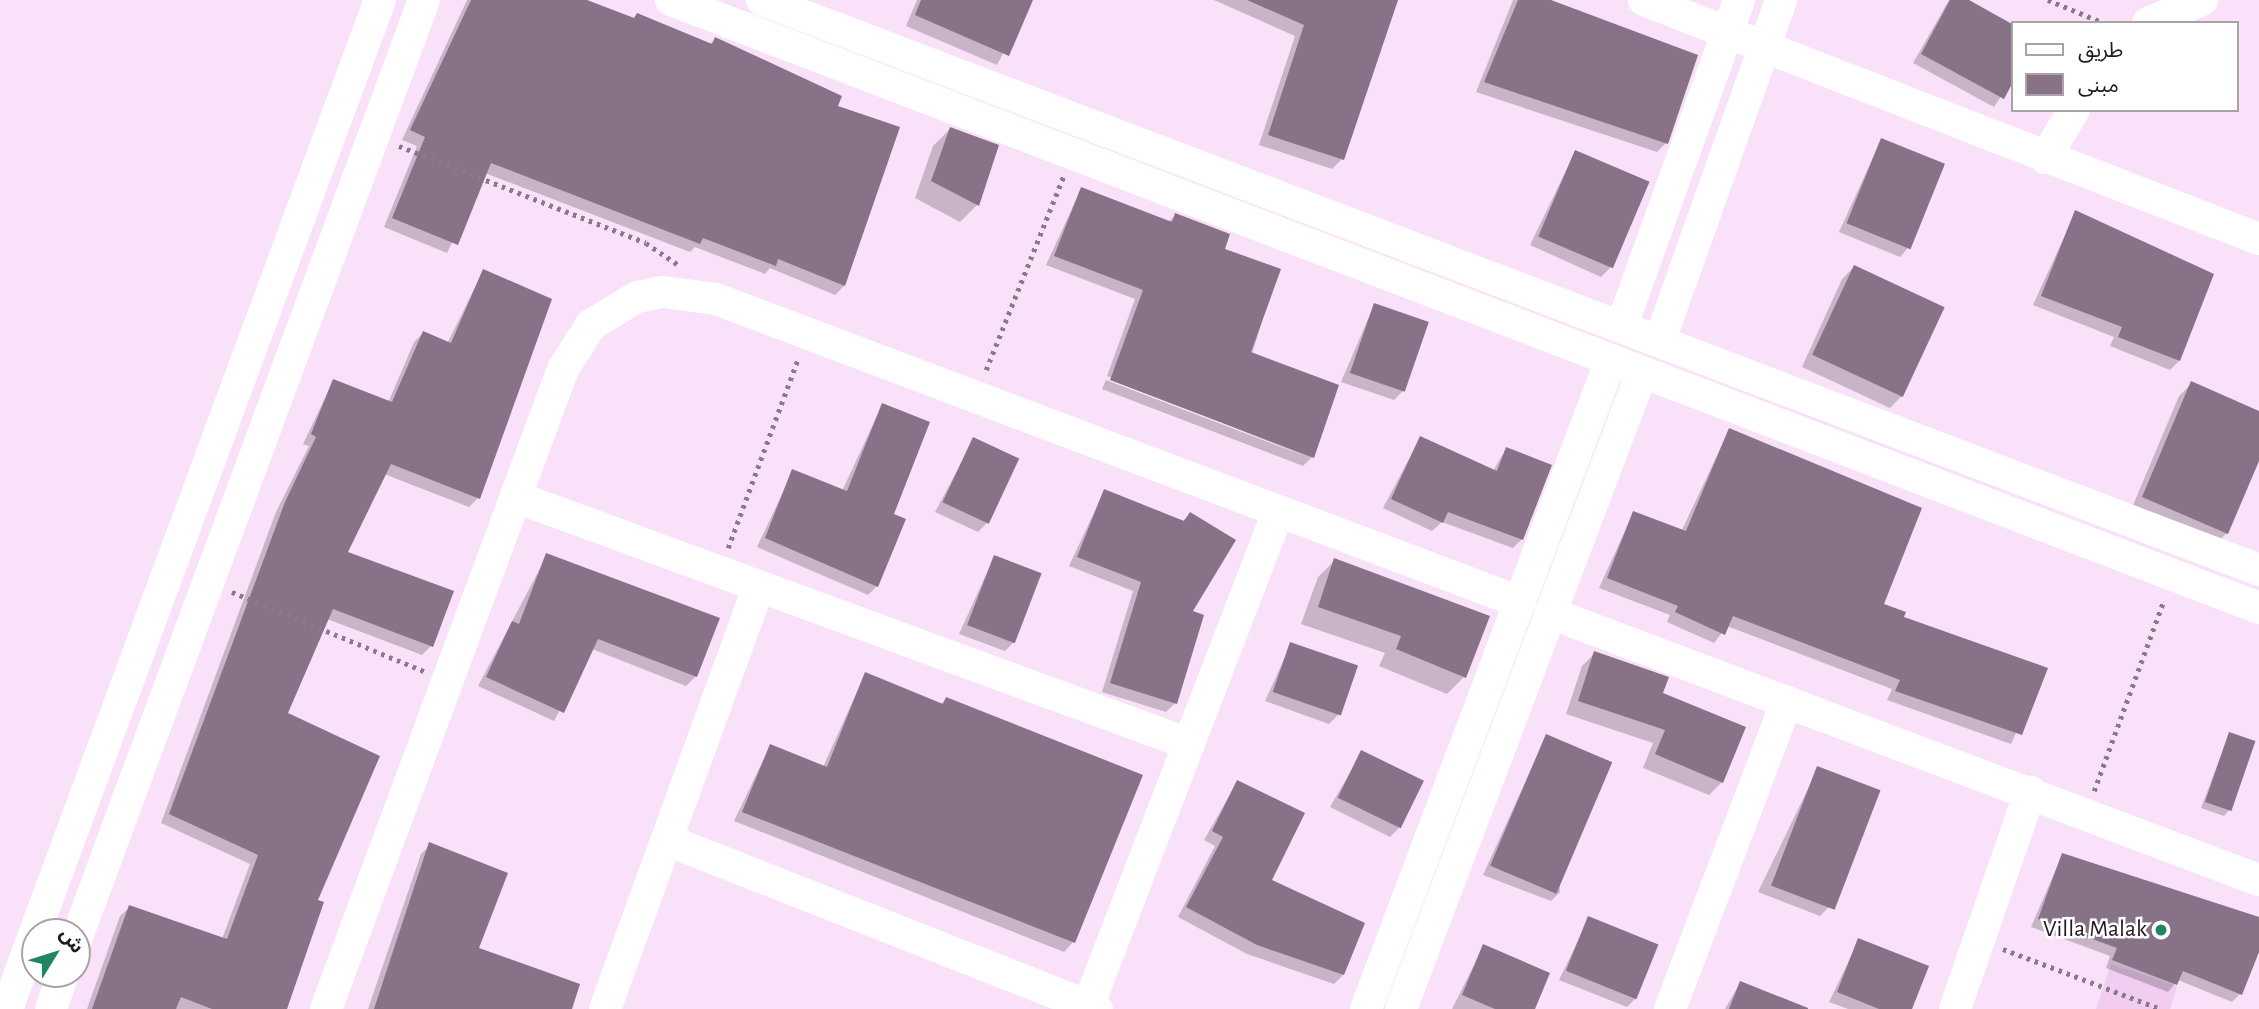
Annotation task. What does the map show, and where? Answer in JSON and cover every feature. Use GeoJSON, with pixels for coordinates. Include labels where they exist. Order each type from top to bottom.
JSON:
{"type":"FeatureCollection","features":[{"type":"Feature","properties":{"kind":"street"},"geometry":{"type":"LineString","coordinates":[[40,918],[380,0]]}},
{"type":"Feature","properties":{"kind":"street"},"geometry":{"type":"LineString","coordinates":[[84,918],[424,0]]}},
{"type":"Feature","properties":{"kind":"street"},"geometry":{"type":"LineString","coordinates":[[671,0],[2259,608]]}},
{"type":"Feature","properties":{"kind":"street"},"geometry":{"type":"LineString","coordinates":[[762,0],[1253,183],[2259,570]]}},
{"type":"Feature","properties":{"kind":"street"},"geometry":{"type":"LineString","coordinates":[[1644,0],[2259,239]]}},
{"type":"Feature","properties":{"kind":"street"},"geometry":{"type":"LineString","coordinates":[[1401,1009],[1550,613],[1624,365],[1627,327],[1739,0]]}},
{"type":"Feature","properties":{"kind":"street"},"geometry":{"type":"LineString","coordinates":[[1660,340],[1781,0]]}},
{"type":"Feature","properties":{"kind":"street"},"geometry":{"type":"LineString","coordinates":[[2153,21],[2202,0]]}},
{"type":"Feature","properties":{"kind":"street"},"geometry":{"type":"LineString","coordinates":[[2045,158],[2073,112]]}},
{"type":"Feature","properties":{"kind":"street"},"geometry":{"type":"LineString","coordinates":[[1241,216],[1253,183]]}},
{"type":"Feature","properties":{"kind":"street"},"geometry":{"type":"LineString","coordinates":[[326,1009],[563,369],[591,324],[613,308],[650,294],[716,299],[1520,602]]}},
{"type":"Feature","properties":{"kind":"street"},"geometry":{"type":"LineString","coordinates":[[1366,1009],[1520,602],[1624,365]]}},
{"type":"Feature","properties":{"kind":"street"},"geometry":{"type":"LineString","coordinates":[[1980,501],[1993,468]]}},
{"type":"Feature","properties":{"kind":"street"},"geometry":{"type":"LineString","coordinates":[[516,497],[1189,744]]}},
{"type":"Feature","properties":{"kind":"street"},"geometry":{"type":"LineString","coordinates":[[667,840],[1093,1007],[1189,744],[1278,512]]}},
{"type":"Feature","properties":{"kind":"street"},"geometry":{"type":"LineString","coordinates":[[169,567],[208,583]]}},
{"type":"Feature","properties":{"kind":"street"},"geometry":{"type":"LineString","coordinates":[[605,1009],[759,587]]}},
{"type":"Feature","properties":{"kind":"street"},"geometry":{"type":"LineString","coordinates":[[1550,613],[2259,880]]}},
{"type":"Feature","properties":{"kind":"street"},"geometry":{"type":"LineString","coordinates":[[1670,1009],[1787,701]]}},
{"type":"Feature","properties":{"kind":"street"},"geometry":{"type":"LineString","coordinates":[[1955,1009],[2030,792]]}},
{"type":"Feature","properties":{"kind":"street"},"geometry":{"type":"LineString","coordinates":[[7,1009],[21,970]]}},
{"type":"Feature","properties":{"kind":"street"},"geometry":{"type":"LineString","coordinates":[[51,1009],[59,988]]}},
{"type":"Feature","properties":{"kind":"path"},"geometry":{"type":"LineString","coordinates":[[2048,0],[2099,21]]}},
{"type":"Feature","properties":{"kind":"path"},"geometry":{"type":"LineString","coordinates":[[372,135],[646,243],[716,299]]}},
{"type":"Feature","properties":{"kind":"path"},"geometry":{"type":"LineString","coordinates":[[975,397],[1073,152]]}},
{"type":"Feature","properties":{"kind":"path"},"geometry":{"type":"LineString","coordinates":[[719,572],[807,334]]}},
{"type":"Feature","properties":{"kind":"path"},"geometry":{"type":"LineString","coordinates":[[2086,813],[2173,575]]}},
{"type":"Feature","properties":{"kind":"path"},"geometry":{"type":"LineString","coordinates":[[208,583],[448,680]]}},
{"type":"Feature","properties":{"kind":"path"},"geometry":{"type":"LineString","coordinates":[[1979,940],[2161,1009]]}},
{"type":"Feature","properties":{"kind":"shaded area"},"geometry":{"type":"Polygon","coordinates":[[[2111,964],[2177,986],[2170,1009],[2096,1009],[2111,964]]]}},
{"type":"Feature","properties":{"kind":"building"},"geometry":{"type":"Polygon","coordinates":[[[471,0],[587,0],[634,18],[637,13],[712,44],[715,37],[842,96],[838,106],[900,127],[845,286],[778,259],[776,266],[703,238],[700,244],[491,163],[458,245],[392,218],[425,137],[410,130],[471,0]]]}},
{"type":"Feature","properties":{"kind":"building"},"geometry":{"type":"Polygon","coordinates":[[[921,0],[1033,0],[1009,56],[915,15],[921,0]]]}},
{"type":"Feature","properties":{"kind":"building"},"geometry":{"type":"Polygon","coordinates":[[[1247,0],[1398,0],[1344,160],[1268,135],[1304,25],[1247,0]]]}},
{"type":"Feature","properties":{"kind":"building"},"geometry":{"type":"Polygon","coordinates":[[[1518,0],[1551,0],[1698,55],[1668,144],[1484,82],[1518,0]]]}},
{"type":"Feature","properties":{"kind":"building"},"geometry":{"type":"Polygon","coordinates":[[[1950,0],[1969,0],[2010,23],[2010,88],[2004,99],[1921,54],[1950,0]]]}},
{"type":"Feature","properties":{"kind":"building"},"geometry":{"type":"Polygon","coordinates":[[[950,127],[999,145],[979,206],[931,181],[950,127]]]}},
{"type":"Feature","properties":{"kind":"building"},"geometry":{"type":"Polygon","coordinates":[[[1881,138],[1945,164],[1911,249],[1847,223],[1881,138]]]}},
{"type":"Feature","properties":{"kind":"building"},"geometry":{"type":"Polygon","coordinates":[[[1575,150],[1650,182],[1613,268],[1538,237],[1575,150]]]}},
{"type":"Feature","properties":{"kind":"building"},"geometry":{"type":"Polygon","coordinates":[[[1081,187],[1172,222],[1175,213],[1230,234],[1225,249],[1281,269],[1251,352],[1339,385],[1314,458],[1110,380],[1143,290],[1054,256],[1081,187]]]}},
{"type":"Feature","properties":{"kind":"building"},"geometry":{"type":"Polygon","coordinates":[[[2075,210],[2214,274],[2180,361],[2118,337],[2122,327],[2041,296],[2075,210]]]}},
{"type":"Feature","properties":{"kind":"building"},"geometry":{"type":"Polygon","coordinates":[[[1854,265],[1945,307],[1903,397],[1812,355],[1854,265]]]}},
{"type":"Feature","properties":{"kind":"building"},"geometry":{"type":"Polygon","coordinates":[[[483,269],[552,299],[480,499],[391,464],[348,552],[454,591],[433,647],[333,609],[288,713],[380,756],[318,900],[324,902],[287,1009],[212,1009],[181,997],[176,1009],[92,1009],[129,905],[227,939],[258,855],[169,814],[285,502],[316,437],[311,434],[333,379],[392,402],[423,331],[451,343],[483,269]]]}},
{"type":"Feature","properties":{"kind":"building"},"geometry":{"type":"Polygon","coordinates":[[[1374,303],[1429,322],[1405,392],[1350,373],[1374,303]]]}},
{"type":"Feature","properties":{"kind":"building"},"geometry":{"type":"Polygon","coordinates":[[[2191,381],[2259,411],[2259,461],[2228,534],[2142,497],[2191,381]]]}},
{"type":"Feature","properties":{"kind":"building"},"geometry":{"type":"Polygon","coordinates":[[[882,403],[930,422],[894,514],[906,519],[878,587],[765,538],[792,469],[847,491],[882,403]]]}},
{"type":"Feature","properties":{"kind":"building"},"geometry":{"type":"Polygon","coordinates":[[[1729,428],[1922,508],[1884,604],[1906,612],[1904,617],[2048,668],[2022,735],[1895,691],[1900,680],[1733,616],[1725,635],[1675,612],[1678,606],[1607,578],[1633,511],[1686,531],[1729,428]]]}},
{"type":"Feature","properties":{"kind":"building"},"geometry":{"type":"Polygon","coordinates":[[[1420,436],[1497,471],[1506,447],[1552,465],[1523,540],[1448,512],[1443,523],[1391,499],[1420,436]]]}},
{"type":"Feature","properties":{"kind":"building"},"geometry":{"type":"Polygon","coordinates":[[[973,437],[1019,459],[989,524],[943,502],[973,437]]]}},
{"type":"Feature","properties":{"kind":"building"},"geometry":{"type":"Polygon","coordinates":[[[1104,489],[1184,521],[1190,512],[1236,540],[1193,611],[1204,615],[1177,704],[1110,683],[1141,582],[1077,557],[1104,489]]]}},
{"type":"Feature","properties":{"kind":"building"},"geometry":{"type":"Polygon","coordinates":[[[546,553],[720,618],[697,677],[598,639],[564,713],[486,677],[512,621],[519,624],[546,553]]]}},
{"type":"Feature","properties":{"kind":"building"},"geometry":{"type":"Polygon","coordinates":[[[994,555],[1042,573],[1015,643],[967,625],[994,555]]]}},
{"type":"Feature","properties":{"kind":"building"},"geometry":{"type":"Polygon","coordinates":[[[1334,558],[1490,616],[1466,678],[1396,649],[1401,636],[1318,607],[1334,558]]]}},
{"type":"Feature","properties":{"kind":"building"},"geometry":{"type":"Polygon","coordinates":[[[1290,642],[1358,665],[1341,716],[1273,692],[1290,642]]]}},
{"type":"Feature","properties":{"kind":"building"},"geometry":{"type":"Polygon","coordinates":[[[1594,651],[1669,677],[1663,693],[1746,727],[1723,783],[1655,754],[1665,730],[1578,701],[1594,651]]]}},
{"type":"Feature","properties":{"kind":"building"},"geometry":{"type":"Polygon","coordinates":[[[865,672],[943,704],[946,697],[1143,775],[1075,943],[742,812],[770,744],[827,767],[865,672]]]}},
{"type":"Feature","properties":{"kind":"building"},"geometry":{"type":"Polygon","coordinates":[[[2229,732],[2255,741],[2231,811],[2205,802],[2229,732]]]}},
{"type":"Feature","properties":{"kind":"building"},"geometry":{"type":"Polygon","coordinates":[[[1546,734],[1612,762],[1556,894],[1490,866],[1546,734]]]}},
{"type":"Feature","properties":{"kind":"building"},"geometry":{"type":"Polygon","coordinates":[[[1361,750],[1424,781],[1401,828],[1338,798],[1361,750]]]}},
{"type":"Feature","properties":{"kind":"building"},"geometry":{"type":"Polygon","coordinates":[[[1817,766],[1880,790],[1835,910],[1771,885],[1817,766]]]}},
{"type":"Feature","properties":{"kind":"building"},"geometry":{"type":"Polygon","coordinates":[[[1237,780],[1305,813],[1272,880],[1365,923],[1344,975],[1257,945],[1186,907],[1223,837],[1212,831],[1237,780]]]}},
{"type":"Feature","properties":{"kind":"building"},"geometry":{"type":"Polygon","coordinates":[[[429,842],[508,873],[479,948],[580,984],[572,1009],[374,1009],[429,842]]]}},
{"type":"Feature","properties":{"kind":"building"},"geometry":{"type":"Polygon","coordinates":[[[2062,853],[2259,917],[2259,952],[2242,995],[2183,971],[2177,985],[2112,960],[2117,948],[2038,919],[2062,853]]]}},
{"type":"Feature","properties":{"kind":"building"},"geometry":{"type":"Polygon","coordinates":[[[1588,916],[1658,944],[1636,999],[1566,971],[1588,916]]]}},
{"type":"Feature","properties":{"kind":"building"},"geometry":{"type":"Polygon","coordinates":[[[1858,938],[1929,966],[1912,1009],[1879,1009],[1837,992],[1858,938]]]}},
{"type":"Feature","properties":{"kind":"building"},"geometry":{"type":"Polygon","coordinates":[[[1483,944],[1550,973],[1535,1009],[1495,1009],[1462,995],[1483,944]]]}},
{"type":"Feature","properties":{"kind":"building"},"geometry":{"type":"Polygon","coordinates":[[[1740,981],[1808,1008],[1808,1009],[1729,1009],[1740,981]]]}},
{"type":"Feature","properties":{"kind":"place","name":"Villa Malak"},"geometry":{"type":"Point","coordinates":[2161,930]}}]}
